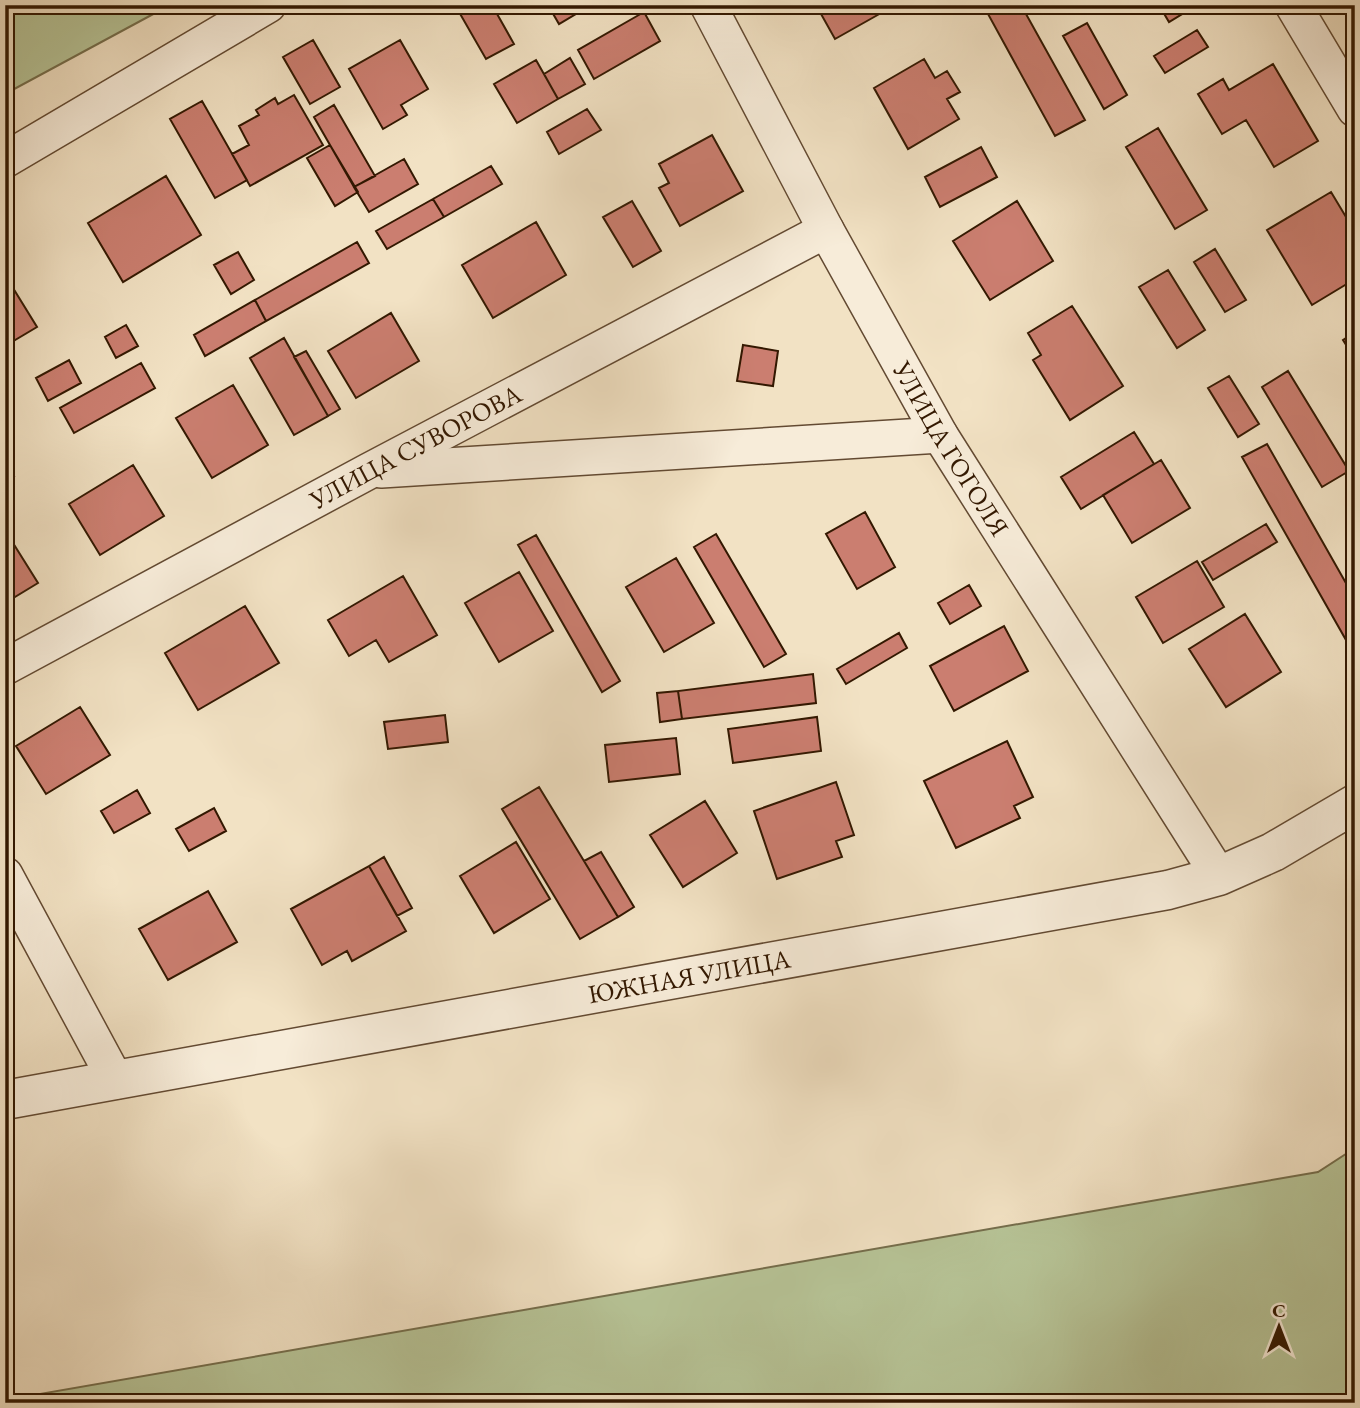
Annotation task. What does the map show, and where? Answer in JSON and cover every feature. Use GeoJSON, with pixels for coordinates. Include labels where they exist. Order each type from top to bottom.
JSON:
{"type":"FeatureCollection","features":[{"type":"Feature","properties":{"kind":"street"},"geometry":{"type":"LineString","coordinates":[[5,160],[268,5]]}},
{"type":"Feature","properties":{"kind":"street","name":"УЛИЦА ГОГОЛЯ"},"geometry":{"type":"LineString","coordinates":[[708,5],[826,230],[940,435],[1219,876]]}},
{"type":"Feature","properties":{"kind":"street"},"geometry":{"type":"LineString","coordinates":[[1293,5],[1355,109]]}},
{"type":"Feature","properties":{"kind":"street","name":"УЛИЦА СУВОРОВА"},"geometry":{"type":"LineString","coordinates":[[5,667],[826,230]]}},
{"type":"Feature","properties":{"kind":"street"},"geometry":{"type":"LineString","coordinates":[[369,471],[940,435]]}},
{"type":"Feature","properties":{"kind":"street","name":"ЮЖНАЯ УЛИЦА"},"geometry":{"type":"LineString","coordinates":[[5,1100],[1168,890],[1219,876],[1273,852],[1355,804]]}},
{"type":"Feature","properties":{"kind":"street"},"geometry":{"type":"LineString","coordinates":[[5,875],[116,1081]]}},
{"type":"Feature","properties":{"kind":"green space"},"geometry":{"type":"Polygon","coordinates":[[[5,5],[170,5],[5,94],[5,5]]]}},
{"type":"Feature","properties":{"kind":"green space"},"geometry":{"type":"Polygon","coordinates":[[[1355,1148],[1355,1403],[5,1403],[5,1400],[1318,1172],[1355,1148]]]}},
{"type":"Feature","properties":{"kind":"building"},"geometry":{"type":"Polygon","coordinates":[[[455,5],[492,5],[514,44],[486,59],[455,5]]]}},
{"type":"Feature","properties":{"kind":"building"},"geometry":{"type":"Polygon","coordinates":[[[548,5],[591,5],[559,24],[548,5]]]}},
{"type":"Feature","properties":{"kind":"building"},"geometry":{"type":"Polygon","coordinates":[[[816,5],[888,5],[890,8],[835,39],[816,5]]]}},
{"type":"Feature","properties":{"kind":"building"},"geometry":{"type":"Polygon","coordinates":[[[1004,5],[1021,5],[1085,120],[1055,136],[988,14],[1004,5]]]}},
{"type":"Feature","properties":{"kind":"building"},"geometry":{"type":"Polygon","coordinates":[[[1159,5],[1197,5],[1169,22],[1159,5]]]}},
{"type":"Feature","properties":{"kind":"building"},"geometry":{"type":"Polygon","coordinates":[[[644,12],[660,41],[594,79],[578,50],[644,12]]]}},
{"type":"Feature","properties":{"kind":"building"},"geometry":{"type":"Polygon","coordinates":[[[1087,23],[1127,95],[1104,109],[1063,36],[1087,23]]]}},
{"type":"Feature","properties":{"kind":"building"},"geometry":{"type":"Polygon","coordinates":[[[1197,30],[1208,47],[1165,73],[1154,56],[1197,30]]]}},
{"type":"Feature","properties":{"kind":"building"},"geometry":{"type":"Polygon","coordinates":[[[313,40],[340,87],[310,104],[283,57],[313,40]]]}},
{"type":"Feature","properties":{"kind":"building"},"geometry":{"type":"Polygon","coordinates":[[[400,40],[428,89],[401,105],[407,115],[383,129],[349,69],[400,40]]]}},
{"type":"Feature","properties":{"kind":"building"},"geometry":{"type":"Polygon","coordinates":[[[570,58],[585,84],[558,99],[544,74],[570,58]]]}},
{"type":"Feature","properties":{"kind":"building"},"geometry":{"type":"Polygon","coordinates":[[[924,59],[935,78],[947,71],[960,92],[947,99],[959,119],[908,149],[874,88],[924,59]]]}},
{"type":"Feature","properties":{"kind":"building"},"geometry":{"type":"Polygon","coordinates":[[[536,60],[558,99],[517,123],[494,84],[536,60]]]}},
{"type":"Feature","properties":{"kind":"building"},"geometry":{"type":"Polygon","coordinates":[[[1273,64],[1318,141],[1274,167],[1246,120],[1222,134],[1198,94],[1223,79],[1229,90],[1273,64]]]}},
{"type":"Feature","properties":{"kind":"building"},"geometry":{"type":"Polygon","coordinates":[[[294,95],[323,145],[250,186],[232,154],[249,145],[239,126],[259,115],[256,110],[275,98],[278,104],[294,95]]]}},
{"type":"Feature","properties":{"kind":"building"},"geometry":{"type":"Polygon","coordinates":[[[202,101],[247,180],[215,198],[170,119],[202,101]]]}},
{"type":"Feature","properties":{"kind":"building"},"geometry":{"type":"Polygon","coordinates":[[[334,105],[375,176],[354,187],[314,117],[334,105]]]}},
{"type":"Feature","properties":{"kind":"building"},"geometry":{"type":"Polygon","coordinates":[[[587,109],[601,130],[559,154],[547,132],[587,109]]]}},
{"type":"Feature","properties":{"kind":"building"},"geometry":{"type":"Polygon","coordinates":[[[1158,128],[1207,210],[1175,229],[1126,147],[1158,128]]]}},
{"type":"Feature","properties":{"kind":"building"},"geometry":{"type":"Polygon","coordinates":[[[712,135],[743,191],[680,226],[659,188],[669,183],[659,164],[712,135]]]}},
{"type":"Feature","properties":{"kind":"building"},"geometry":{"type":"Polygon","coordinates":[[[330,145],[358,192],[335,206],[307,158],[330,145]]]}},
{"type":"Feature","properties":{"kind":"building"},"geometry":{"type":"Polygon","coordinates":[[[981,147],[997,177],[940,207],[925,177],[981,147]]]}},
{"type":"Feature","properties":{"kind":"building"},"geometry":{"type":"Polygon","coordinates":[[[404,159],[418,184],[369,212],[354,187],[404,159]]]}},
{"type":"Feature","properties":{"kind":"building"},"geometry":{"type":"Polygon","coordinates":[[[491,166],[502,184],[444,217],[433,199],[491,166]]]}},
{"type":"Feature","properties":{"kind":"building"},"geometry":{"type":"Polygon","coordinates":[[[166,176],[201,235],[123,282],[88,223],[166,176]]]}},
{"type":"Feature","properties":{"kind":"building"},"geometry":{"type":"Polygon","coordinates":[[[1331,192],[1346,217],[1355,212],[1355,279],[1312,305],[1267,230],[1331,192]]]}},
{"type":"Feature","properties":{"kind":"building"},"geometry":{"type":"Polygon","coordinates":[[[433,199],[444,217],[387,249],[376,231],[433,199]]]}},
{"type":"Feature","properties":{"kind":"building"},"geometry":{"type":"Polygon","coordinates":[[[632,201],[661,251],[633,267],[603,217],[632,201]]]}},
{"type":"Feature","properties":{"kind":"building"},"geometry":{"type":"Polygon","coordinates":[[[1017,201],[1053,261],[990,300],[953,241],[1017,201]]]}},
{"type":"Feature","properties":{"kind":"building"},"geometry":{"type":"Polygon","coordinates":[[[536,222],[566,275],[493,318],[462,265],[536,222]]]}},
{"type":"Feature","properties":{"kind":"building"},"geometry":{"type":"Polygon","coordinates":[[[357,242],[369,263],[266,321],[255,300],[357,242]]]}},
{"type":"Feature","properties":{"kind":"building"},"geometry":{"type":"Polygon","coordinates":[[[1215,249],[1246,300],[1225,312],[1194,262],[1215,249]]]}},
{"type":"Feature","properties":{"kind":"building"},"geometry":{"type":"Polygon","coordinates":[[[238,252],[254,280],[231,294],[214,265],[238,252]]]}},
{"type":"Feature","properties":{"kind":"building"},"geometry":{"type":"Polygon","coordinates":[[[1168,270],[1205,330],[1177,348],[1139,287],[1168,270]]]}},
{"type":"Feature","properties":{"kind":"building"},"geometry":{"type":"Polygon","coordinates":[[[5,275],[37,327],[5,346],[5,275]]]}},
{"type":"Feature","properties":{"kind":"building"},"geometry":{"type":"Polygon","coordinates":[[[255,300],[266,321],[205,356],[194,335],[255,300]]]}},
{"type":"Feature","properties":{"kind":"building"},"geometry":{"type":"Polygon","coordinates":[[[1072,306],[1123,386],[1070,420],[1033,360],[1041,355],[1028,333],[1072,306]]]}},
{"type":"Feature","properties":{"kind":"building"},"geometry":{"type":"Polygon","coordinates":[[[391,313],[419,361],[356,398],[328,351],[391,313]]]}},
{"type":"Feature","properties":{"kind":"building"},"geometry":{"type":"Polygon","coordinates":[[[126,325],[138,346],[116,358],[105,337],[126,325]]]}},
{"type":"Feature","properties":{"kind":"building"},"geometry":{"type":"Polygon","coordinates":[[[1355,332],[1355,359],[1343,340],[1355,332]]]}},
{"type":"Feature","properties":{"kind":"building"},"geometry":{"type":"Polygon","coordinates":[[[284,338],[328,416],[294,435],[250,358],[284,338]]]}},
{"type":"Feature","properties":{"kind":"building"},"geometry":{"type":"Polygon","coordinates":[[[743,345],[778,351],[773,386],[737,381],[743,345]]]}},
{"type":"Feature","properties":{"kind":"building"},"geometry":{"type":"Polygon","coordinates":[[[306,351],[340,409],[328,416],[294,357],[306,351]]]}},
{"type":"Feature","properties":{"kind":"building"},"geometry":{"type":"Polygon","coordinates":[[[69,360],[81,383],[48,401],[36,378],[69,360]]]}},
{"type":"Feature","properties":{"kind":"building"},"geometry":{"type":"Polygon","coordinates":[[[141,363],[155,388],[74,433],[60,408],[141,363]]]}},
{"type":"Feature","properties":{"kind":"building"},"geometry":{"type":"Polygon","coordinates":[[[1288,371],[1349,471],[1322,487],[1262,387],[1288,371]]]}},
{"type":"Feature","properties":{"kind":"building"},"geometry":{"type":"Polygon","coordinates":[[[1229,376],[1259,424],[1238,437],[1208,388],[1229,376]]]}},
{"type":"Feature","properties":{"kind":"building"},"geometry":{"type":"Polygon","coordinates":[[[233,385],[268,445],[212,478],[176,418],[233,385]]]}},
{"type":"Feature","properties":{"kind":"building"},"geometry":{"type":"Polygon","coordinates":[[[1134,432],[1154,464],[1081,509],[1061,477],[1134,432]]]}},
{"type":"Feature","properties":{"kind":"building"},"geometry":{"type":"Polygon","coordinates":[[[1267,444],[1355,599],[1355,644],[1350,647],[1242,457],[1267,444]]]}},
{"type":"Feature","properties":{"kind":"building"},"geometry":{"type":"Polygon","coordinates":[[[5,460],[14,476],[5,481],[5,460]]]}},
{"type":"Feature","properties":{"kind":"building"},"geometry":{"type":"Polygon","coordinates":[[[1161,460],[1190,508],[1132,543],[1103,495],[1161,460]]]}},
{"type":"Feature","properties":{"kind":"building"},"geometry":{"type":"Polygon","coordinates":[[[133,465],[164,516],[100,555],[69,504],[133,465]]]}},
{"type":"Feature","properties":{"kind":"building"},"geometry":{"type":"Polygon","coordinates":[[[865,512],[895,567],[857,589],[826,534],[865,512]]]}},
{"type":"Feature","properties":{"kind":"building"},"geometry":{"type":"Polygon","coordinates":[[[1266,524],[1277,542],[1213,580],[1202,562],[1266,524]]]}},
{"type":"Feature","properties":{"kind":"building"},"geometry":{"type":"Polygon","coordinates":[[[716,534],[786,654],[764,667],[694,547],[716,534]]]}},
{"type":"Feature","properties":{"kind":"building"},"geometry":{"type":"Polygon","coordinates":[[[536,535],[620,681],[602,692],[518,545],[536,535]]]}},
{"type":"Feature","properties":{"kind":"building"},"geometry":{"type":"Polygon","coordinates":[[[13,543],[38,583],[5,603],[5,548],[13,543]]]}},
{"type":"Feature","properties":{"kind":"building"},"geometry":{"type":"Polygon","coordinates":[[[676,558],[714,623],[664,652],[626,587],[676,558]]]}},
{"type":"Feature","properties":{"kind":"building"},"geometry":{"type":"Polygon","coordinates":[[[1197,561],[1224,607],[1163,643],[1136,597],[1197,561]]]}},
{"type":"Feature","properties":{"kind":"building"},"geometry":{"type":"Polygon","coordinates":[[[519,572],[553,631],[499,662],[465,603],[519,572]]]}},
{"type":"Feature","properties":{"kind":"building"},"geometry":{"type":"Polygon","coordinates":[[[403,576],[437,635],[389,662],[376,640],[349,656],[328,620],[403,576]]]}},
{"type":"Feature","properties":{"kind":"building"},"geometry":{"type":"Polygon","coordinates":[[[969,585],[981,606],[950,624],[938,603],[969,585]]]}},
{"type":"Feature","properties":{"kind":"building"},"geometry":{"type":"Polygon","coordinates":[[[245,606],[279,663],[198,710],[165,653],[245,606]]]}},
{"type":"Feature","properties":{"kind":"building"},"geometry":{"type":"Polygon","coordinates":[[[1245,614],[1281,672],[1226,707],[1189,649],[1245,614]]]}},
{"type":"Feature","properties":{"kind":"building"},"geometry":{"type":"Polygon","coordinates":[[[1004,626],[1028,671],[954,711],[930,666],[1004,626]]]}},
{"type":"Feature","properties":{"kind":"building"},"geometry":{"type":"Polygon","coordinates":[[[899,633],[907,648],[846,684],[837,669],[899,633]]]}},
{"type":"Feature","properties":{"kind":"building"},"geometry":{"type":"Polygon","coordinates":[[[813,674],[816,703],[682,719],[678,691],[813,674]]]}},
{"type":"Feature","properties":{"kind":"building"},"geometry":{"type":"Polygon","coordinates":[[[678,691],[682,719],[660,722],[657,693],[678,691]]]}},
{"type":"Feature","properties":{"kind":"building"},"geometry":{"type":"Polygon","coordinates":[[[80,707],[110,755],[46,794],[16,746],[80,707]]]}},
{"type":"Feature","properties":{"kind":"building"},"geometry":{"type":"Polygon","coordinates":[[[445,715],[448,742],[388,749],[384,722],[445,715]]]}},
{"type":"Feature","properties":{"kind":"building"},"geometry":{"type":"Polygon","coordinates":[[[817,717],[821,751],[733,763],[728,729],[817,717]]]}},
{"type":"Feature","properties":{"kind":"building"},"geometry":{"type":"Polygon","coordinates":[[[676,738],[680,774],[609,782],[605,745],[676,738]]]}},
{"type":"Feature","properties":{"kind":"building"},"geometry":{"type":"Polygon","coordinates":[[[1007,741],[1033,797],[1014,806],[1020,818],[956,848],[924,781],[1007,741]]]}},
{"type":"Feature","properties":{"kind":"building"},"geometry":{"type":"Polygon","coordinates":[[[836,782],[854,835],[836,841],[842,857],[777,879],[754,811],[836,782]]]}},
{"type":"Feature","properties":{"kind":"building"},"geometry":{"type":"Polygon","coordinates":[[[539,787],[618,917],[580,939],[502,809],[539,787]]]}},
{"type":"Feature","properties":{"kind":"building"},"geometry":{"type":"Polygon","coordinates":[[[137,790],[150,813],[114,833],[101,811],[137,790]]]}},
{"type":"Feature","properties":{"kind":"building"},"geometry":{"type":"Polygon","coordinates":[[[705,801],[737,853],[683,887],[650,835],[705,801]]]}},
{"type":"Feature","properties":{"kind":"building"},"geometry":{"type":"Polygon","coordinates":[[[214,808],[226,831],[189,851],[176,829],[214,808]]]}},
{"type":"Feature","properties":{"kind":"building"},"geometry":{"type":"Polygon","coordinates":[[[516,842],[550,899],[494,933],[460,876],[516,842]]]}},
{"type":"Feature","properties":{"kind":"building"},"geometry":{"type":"Polygon","coordinates":[[[601,852],[634,907],[618,917],[584,861],[601,852]]]}},
{"type":"Feature","properties":{"kind":"building"},"geometry":{"type":"Polygon","coordinates":[[[384,857],[412,908],[397,916],[369,866],[384,857]]]}},
{"type":"Feature","properties":{"kind":"building"},"geometry":{"type":"Polygon","coordinates":[[[369,866],[406,931],[352,961],[347,951],[322,965],[291,909],[369,866]]]}},
{"type":"Feature","properties":{"kind":"building"},"geometry":{"type":"Polygon","coordinates":[[[208,891],[237,942],[168,980],[139,929],[208,891]]]}}]}
